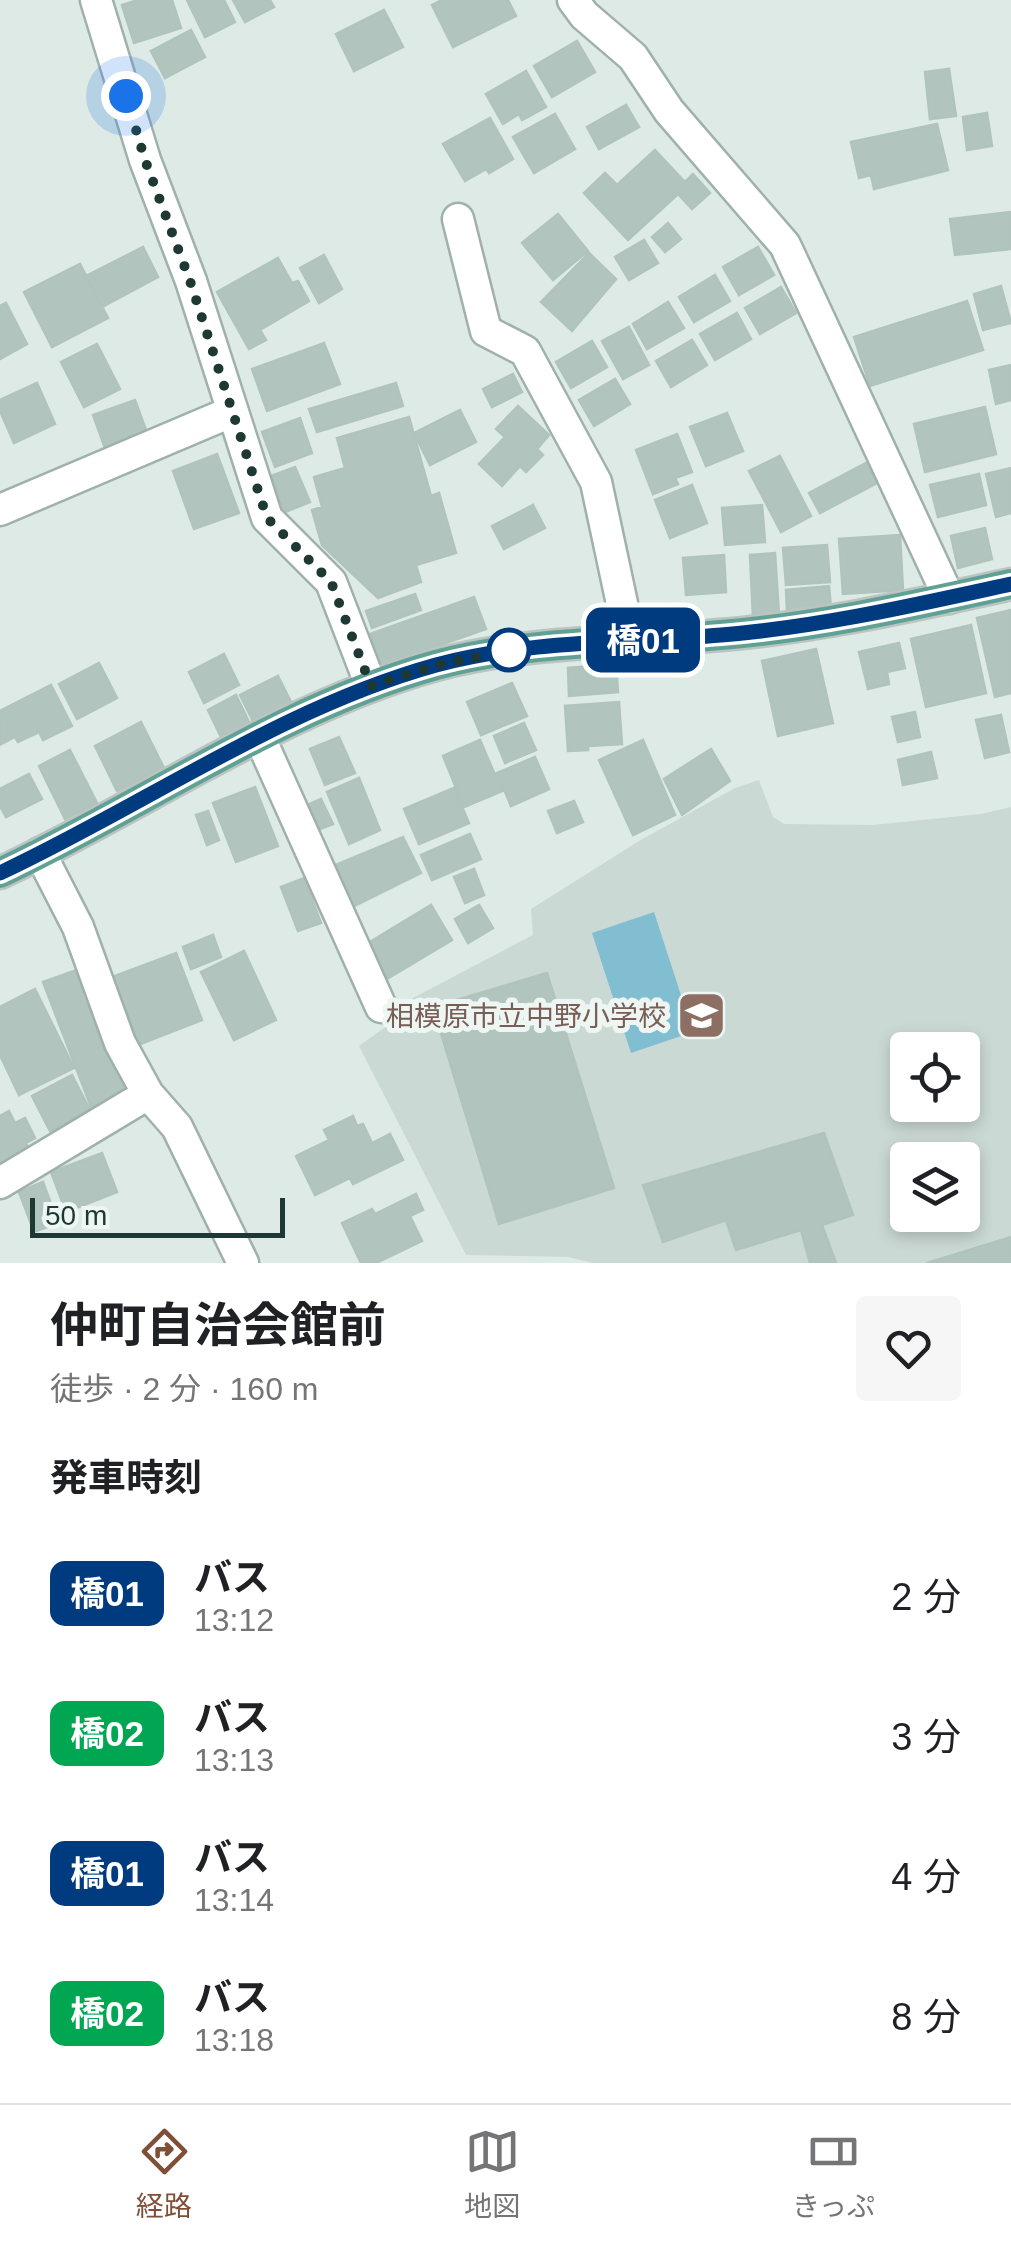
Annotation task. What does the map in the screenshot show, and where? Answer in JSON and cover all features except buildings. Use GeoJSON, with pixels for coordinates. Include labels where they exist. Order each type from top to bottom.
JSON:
{"type":"FeatureCollection","features":[{"type":"Feature","properties":{"kind":"main road"},"geometry":{"type":"LineString","coordinates":[[0,872],[260,738],[371,686],[486,654],[828,623],[1011,584]]}},
{"type":"Feature","properties":{"kind":"street"},"geometry":{"type":"LineString","coordinates":[[96,0],[145,160],[190,281],[267,518],[331,582],[371,686]]}},
{"type":"Feature","properties":{"kind":"street"},"geometry":{"type":"LineString","coordinates":[[573,0],[584,15],[633,56],[669,111],[785,245],[950,598]]}},
{"type":"Feature","properties":{"kind":"street"},"geometry":{"type":"LineString","coordinates":[[458,219],[486,331],[525,351],[596,482],[630,641]]}},
{"type":"Feature","properties":{"kind":"street"},"geometry":{"type":"LineString","coordinates":[[0,510],[231,412]]}},
{"type":"Feature","properties":{"kind":"street"},"geometry":{"type":"LineString","coordinates":[[260,738],[381,1007]]}},
{"type":"Feature","properties":{"kind":"street"},"geometry":{"type":"LineString","coordinates":[[40,853],[78,927],[120,1044],[148,1094],[177,1128],[243,1263]]}},
{"type":"Feature","properties":{"kind":"street"},"geometry":{"type":"LineString","coordinates":[[0,1183],[148,1094]]}},
{"type":"Feature","properties":{"kind":"shaded area","name":"相模原市立中野小学校"},"geometry":{"type":"Polygon","coordinates":[[[759,780],[773,817],[784,824],[873,825],[981,814],[1011,807],[1011,1263],[592,1263],[569,1257],[466,1255],[359,1046],[391,1023],[392,1009],[533,935],[531,909],[639,841],[735,788],[759,780]]]}},
{"type":"Feature","properties":{"kind":"water"},"geometry":{"type":"Polygon","coordinates":[[[654,912],[693,1032],[631,1053],[592,933],[654,912]]]}},
{"type":"Feature","properties":{"kind":"bus line","name":"橋01"},"geometry":{"type":"LineString","coordinates":[[0,873],[330,702],[434,666],[515,649],[721,635],[828,623],[1011,584]]}},
{"type":"Feature","properties":{"kind":"place","name":"相模原市立中野小学校"},"geometry":{"type":"Point","coordinates":[701,1016]}},
{"type":"Feature","properties":{"kind":"route"},"geometry":{"type":"LineString","coordinates":[[126,96],[267,518],[331,582],[371,686],[472,656],[515,649],[509,650]]}}]}
